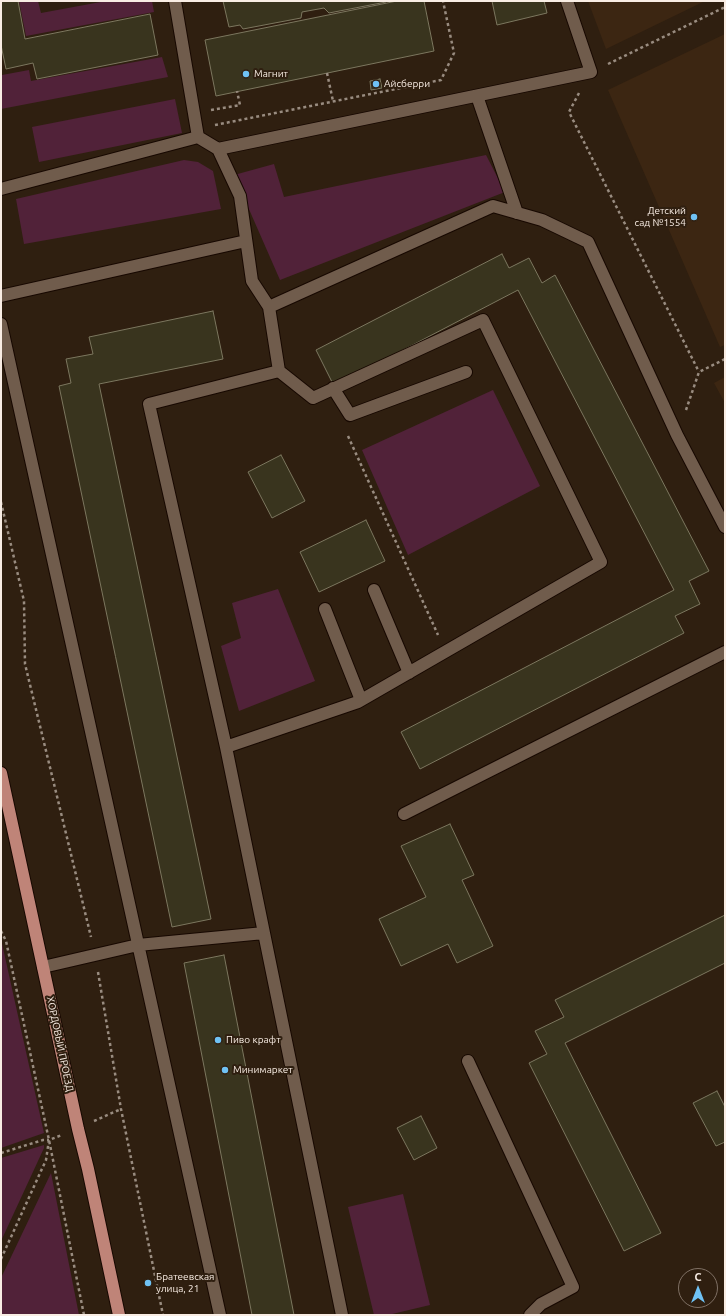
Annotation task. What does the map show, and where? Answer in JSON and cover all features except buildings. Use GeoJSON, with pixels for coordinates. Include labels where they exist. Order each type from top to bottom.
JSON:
{"type":"FeatureCollection","features":[{"type":"Feature","properties":{"kind":"main road","name":"ХОРДОВЫЙ ПРОЕЗД"},"geometry":{"type":"LineString","coordinates":[[1,773],[119,1315]]}},
{"type":"Feature","properties":{"kind":"lane"},"geometry":{"type":"LineString","coordinates":[[175,1],[198,137]]}},
{"type":"Feature","properties":{"kind":"lane"},"geometry":{"type":"LineString","coordinates":[[218,149],[591,72],[567,1]]}},
{"type":"Feature","properties":{"kind":"lane"},"geometry":{"type":"LineString","coordinates":[[477,96],[517,213]]}},
{"type":"Feature","properties":{"kind":"lane"},"geometry":{"type":"LineString","coordinates":[[1,189],[198,137],[218,149],[240,196],[252,281],[269,307],[279,371],[312,398],[483,320],[601,562],[358,702],[226,747]]}},
{"type":"Feature","properties":{"kind":"lane"},"geometry":{"type":"LineString","coordinates":[[269,307],[492,206],[542,220],[588,242],[677,435],[725,528]]}},
{"type":"Feature","properties":{"kind":"lane"},"geometry":{"type":"LineString","coordinates":[[1,296],[246,241]]}},
{"type":"Feature","properties":{"kind":"lane"},"geometry":{"type":"LineString","coordinates":[[1,324],[220,1315]]}},
{"type":"Feature","properties":{"kind":"lane"},"geometry":{"type":"LineString","coordinates":[[279,371],[149,404],[226,747],[342,1315]]}},
{"type":"Feature","properties":{"kind":"lane"},"geometry":{"type":"LineString","coordinates":[[333,388],[350,415],[466,372]]}},
{"type":"Feature","properties":{"kind":"lane"},"geometry":{"type":"LineString","coordinates":[[374,590],[408,673]]}},
{"type":"Feature","properties":{"kind":"lane"},"geometry":{"type":"LineString","coordinates":[[325,609],[361,700]]}},
{"type":"Feature","properties":{"kind":"lane"},"geometry":{"type":"LineString","coordinates":[[404,814],[725,652]]}},
{"type":"Feature","properties":{"kind":"lane"},"geometry":{"type":"LineString","coordinates":[[43,967],[138,945],[264,933]]}},
{"type":"Feature","properties":{"kind":"lane"},"geometry":{"type":"LineString","coordinates":[[468,1061],[573,1287],[541,1304],[530,1315]]}},
{"type":"Feature","properties":{"kind":"path"},"geometry":{"type":"LineString","coordinates":[[211,123],[216,125],[441,80],[454,53],[442,1]]}},
{"type":"Feature","properties":{"kind":"path"},"geometry":{"type":"LineString","coordinates":[[677,435],[698,372],[569,112],[591,72],[725,7]]}},
{"type":"Feature","properties":{"kind":"path"},"geometry":{"type":"LineString","coordinates":[[328,73],[334,101]]}},
{"type":"Feature","properties":{"kind":"path"},"geometry":{"type":"LineString","coordinates":[[208,111],[240,105],[238,91]]}},
{"type":"Feature","properties":{"kind":"path"},"geometry":{"type":"LineString","coordinates":[[698,372],[725,359]]}},
{"type":"Feature","properties":{"kind":"path"},"geometry":{"type":"LineString","coordinates":[[348,436],[446,652]]}},
{"type":"Feature","properties":{"kind":"path"},"geometry":{"type":"LineString","coordinates":[[1,502],[24,602],[25,664],[95,955],[121,1109],[163,1315]]}},
{"type":"Feature","properties":{"kind":"path"},"geometry":{"type":"LineString","coordinates":[[1,931],[6,941],[49,1140],[84,1315]]}},
{"type":"Feature","properties":{"kind":"path"},"geometry":{"type":"LineString","coordinates":[[1,1153],[43,1140],[49,1140],[78,1129],[121,1109]]}},
{"type":"Feature","properties":{"kind":"path"},"geometry":{"type":"LineString","coordinates":[[1,1259],[46,1160],[49,1140]]}},
{"type":"Feature","properties":{"kind":"shaded area"},"geometry":{"type":"Polygon","coordinates":[[[19,1],[38,1],[41,13],[106,1],[152,1],[154,12],[26,36],[19,1]]]}},
{"type":"Feature","properties":{"kind":"shaded area"},"geometry":{"type":"Polygon","coordinates":[[[588,1],[705,1],[606,49],[588,1]]]}},
{"type":"Feature","properties":{"kind":"shaded area","name":"Детский сад №1554"},"geometry":{"type":"Polygon","coordinates":[[[725,34],[725,345],[720,347],[608,90],[725,34]]]}},
{"type":"Feature","properties":{"kind":"shaded area"},"geometry":{"type":"Polygon","coordinates":[[[162,57],[168,77],[1,109],[1,70],[2,75],[29,70],[31,81],[162,57]]]}},
{"type":"Feature","properties":{"kind":"shaded area"},"geometry":{"type":"Polygon","coordinates":[[[175,99],[182,133],[39,162],[32,127],[175,99]]]}},
{"type":"Feature","properties":{"kind":"shaded area"},"geometry":{"type":"Polygon","coordinates":[[[486,155],[505,192],[280,280],[234,175],[274,164],[284,197],[486,155]]]}},
{"type":"Feature","properties":{"kind":"shaded area"},"geometry":{"type":"Polygon","coordinates":[[[184,160],[198,162],[213,171],[221,209],[24,244],[16,199],[184,160]]]}},
{"type":"Feature","properties":{"kind":"shaded area"},"geometry":{"type":"Polygon","coordinates":[[[725,377],[725,403],[714,383],[725,377]]]}},
{"type":"Feature","properties":{"kind":"shaded area"},"geometry":{"type":"Polygon","coordinates":[[[493,390],[540,486],[408,555],[362,450],[493,390]]]}},
{"type":"Feature","properties":{"kind":"shaded area"},"geometry":{"type":"Polygon","coordinates":[[[278,589],[315,681],[239,711],[221,646],[241,638],[232,603],[278,589]]]}},
{"type":"Feature","properties":{"kind":"shaded area"},"geometry":{"type":"Polygon","coordinates":[[[1,939],[44,1133],[1,1148],[1,939]]]}},
{"type":"Feature","properties":{"kind":"shaded area"},"geometry":{"type":"Polygon","coordinates":[[[44,1145],[44,1148],[1,1241],[1,1158],[44,1145]]]}},
{"type":"Feature","properties":{"kind":"shaded area"},"geometry":{"type":"Polygon","coordinates":[[[51,1173],[79,1315],[1,1315],[1,1278],[51,1173]]]}},
{"type":"Feature","properties":{"kind":"shaded area"},"geometry":{"type":"Polygon","coordinates":[[[403,1194],[430,1305],[388,1315],[374,1315],[348,1207],[403,1194]]]}},
{"type":"Feature","properties":{"kind":"place","name":"Магнит"},"geometry":{"type":"Point","coordinates":[246,74]}},
{"type":"Feature","properties":{"kind":"place","name":"Айсберри"},"geometry":{"type":"Point","coordinates":[376,84]}},
{"type":"Feature","properties":{"kind":"place","name":"Детский сад №1554"},"geometry":{"type":"Point","coordinates":[694,217]}},
{"type":"Feature","properties":{"kind":"place","name":"Пиво крафт"},"geometry":{"type":"Point","coordinates":[218,1040]}},
{"type":"Feature","properties":{"kind":"place","name":"Минимаркет"},"geometry":{"type":"Point","coordinates":[225,1070]}},
{"type":"Feature","properties":{"kind":"place","name":"Братеевская улица, 21"},"geometry":{"type":"Point","coordinates":[148,1283]}}]}
